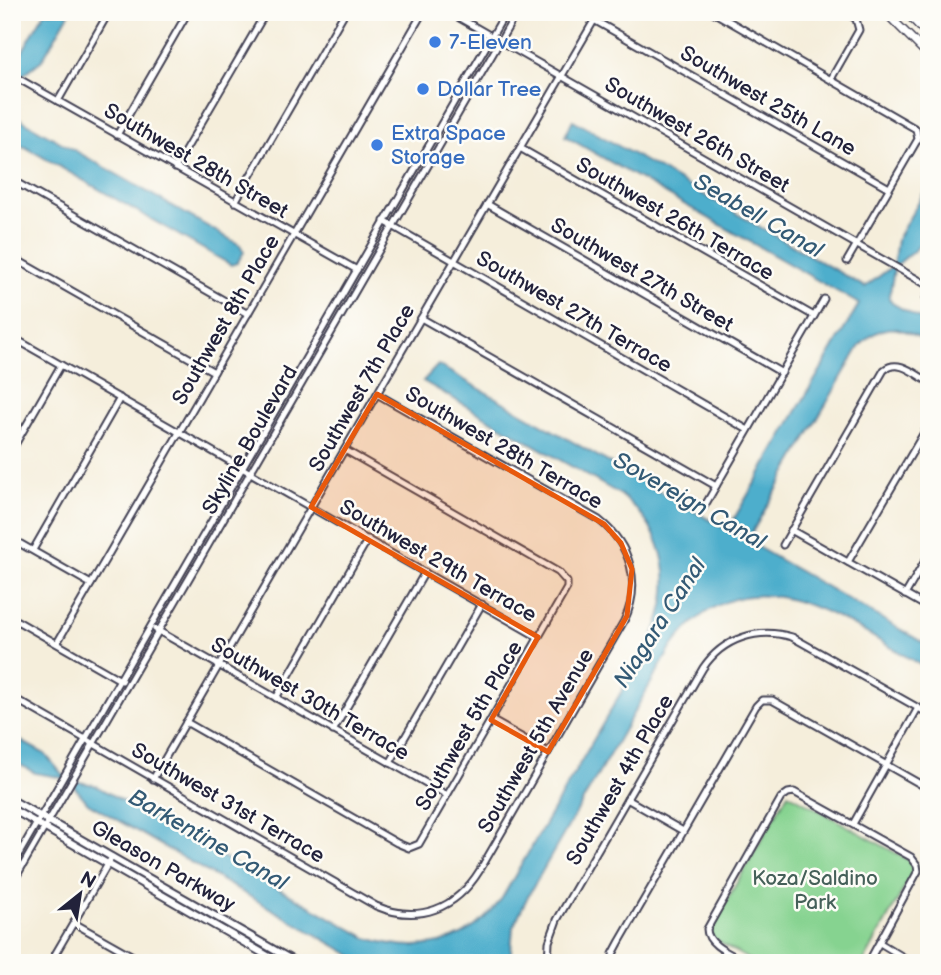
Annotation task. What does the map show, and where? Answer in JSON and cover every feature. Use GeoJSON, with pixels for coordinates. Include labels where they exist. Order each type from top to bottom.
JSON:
{"type":"FeatureCollection","features":[{"type":"Feature","properties":{"kind":"highway"},"geometry":{"type":"LineString","coordinates":[[885,12],[929,56]]}},
{"type":"Feature","properties":{"kind":"highway"},"geometry":{"type":"LineString","coordinates":[[906,12],[929,36]]}},
{"type":"Feature","properties":{"kind":"main road","name":"Gleason Parkway"},"geometry":{"type":"LineString","coordinates":[[12,800],[297,963]]}},
{"type":"Feature","properties":{"kind":"main road","name":"Gleason Parkway"},"geometry":{"type":"LineString","coordinates":[[12,809],[279,963]]}},
{"type":"Feature","properties":{"kind":"street"},"geometry":{"type":"LineString","coordinates":[[58,101],[109,12]]}},
{"type":"Feature","properties":{"kind":"street"},"geometry":{"type":"LineString","coordinates":[[117,135],[188,12]]}},
{"type":"Feature","properties":{"kind":"street"},"geometry":{"type":"LineString","coordinates":[[175,168],[266,12]]}},
{"type":"Feature","properties":{"kind":"street"},"geometry":{"type":"LineString","coordinates":[[235,202],[345,12]]}},
{"type":"Feature","properties":{"kind":"street","name":"Southwest 8th Place"},"geometry":{"type":"LineString","coordinates":[[57,643],[423,12]]}},
{"type":"Feature","properties":{"kind":"street","name":"Southwest 26th Street"},"geometry":{"type":"LineString","coordinates":[[449,12],[929,286]]}},
{"type":"Feature","properties":{"kind":"street","name":"Skyline Boulevard"},"geometry":{"type":"LineString","coordinates":[[12,866],[506,12]]}},
{"type":"Feature","properties":{"kind":"street","name":"Skyline Boulevard"},"geometry":{"type":"LineString","coordinates":[[12,884],[517,12]]}},
{"type":"Feature","properties":{"kind":"street","name":"Southwest 7th Place"},"geometry":{"type":"LineString","coordinates":[[153,779],[599,12]]}},
{"type":"Feature","properties":{"kind":"street"},"geometry":{"type":"LineString","coordinates":[[713,12],[914,127],[918,132],[918,139],[847,261]]}},
{"type":"Feature","properties":{"kind":"street"},"geometry":{"type":"LineString","coordinates":[[831,79],[859,30],[856,19],[845,12]]}},
{"type":"Feature","properties":{"kind":"street","name":"Southwest 25th Lane"},"geometry":{"type":"LineString","coordinates":[[594,20],[889,188]]}},
{"type":"Feature","properties":{"kind":"street","name":"Southwest 28th Street"},"geometry":{"type":"LineString","coordinates":[[14,76],[364,274]]}},
{"type":"Feature","properties":{"kind":"street","name":"Southwest 26th Terrace"},"geometry":{"type":"LineString","coordinates":[[520,148],[814,316]]}},
{"type":"Feature","properties":{"kind":"street"},"geometry":{"type":"LineString","coordinates":[[12,180],[248,314]]}},
{"type":"Feature","properties":{"kind":"street","name":"Southwest 27th Street"},"geometry":{"type":"LineString","coordinates":[[487,204],[782,373]]}},
{"type":"Feature","properties":{"kind":"street","name":"Southwest 27th Terrace"},"geometry":{"type":"LineString","coordinates":[[384,221],[748,430]]}},
{"type":"Feature","properties":{"kind":"street"},"geometry":{"type":"LineString","coordinates":[[12,257],[214,372]]}},
{"type":"Feature","properties":{"kind":"street"},"geometry":{"type":"LineString","coordinates":[[704,507],[824,299]]}},
{"type":"Feature","properties":{"kind":"street"},"geometry":{"type":"LineString","coordinates":[[421,318],[716,486]]}},
{"type":"Feature","properties":{"kind":"street"},"geometry":{"type":"LineString","coordinates":[[12,337],[242,467]]}},
{"type":"Feature","properties":{"kind":"street"},"geometry":{"type":"LineString","coordinates":[[783,545],[884,370],[894,364],[929,382]]}},
{"type":"Feature","properties":{"kind":"street"},"geometry":{"type":"LineString","coordinates":[[12,450],[61,365]]}},
{"type":"Feature","properties":{"kind":"street","name":"Southwest 28th Terrace"},"geometry":{"type":"LineString","coordinates":[[377,394],[599,520],[618,538],[632,569]]}},
{"type":"Feature","properties":{"kind":"street"},"geometry":{"type":"LineString","coordinates":[[33,550],[120,398]]}},
{"type":"Feature","properties":{"kind":"street"},"geometry":{"type":"LineString","coordinates":[[849,562],[929,424]]}},
{"type":"Feature","properties":{"kind":"street","name":"Southwest 5th Place"},"geometry":{"type":"LineString","coordinates":[[186,722],[397,843],[409,848],[419,844],[567,588],[567,582],[558,572],[345,450]]}},
{"type":"Feature","properties":{"kind":"street","name":"Southwest 29th Terrace"},"geometry":{"type":"LineString","coordinates":[[242,467],[538,637]]}},
{"type":"Feature","properties":{"kind":"street"},"geometry":{"type":"LineString","coordinates":[[791,530],[929,608]]}},
{"type":"Feature","properties":{"kind":"street"},"geometry":{"type":"LineString","coordinates":[[12,539],[91,584]]}},
{"type":"Feature","properties":{"kind":"street"},"geometry":{"type":"LineString","coordinates":[[276,698],[368,539]]}},
{"type":"Feature","properties":{"kind":"street"},"geometry":{"type":"LineString","coordinates":[[905,595],[929,554]]}},
{"type":"Feature","properties":{"kind":"street","name":"Southwest 5th Avenue"},"geometry":{"type":"LineString","coordinates":[[435,909],[456,899],[470,886],[548,752],[626,615],[633,589],[632,569]]}},
{"type":"Feature","properties":{"kind":"street"},"geometry":{"type":"LineString","coordinates":[[333,731],[425,572]]}},
{"type":"Feature","properties":{"kind":"street"},"geometry":{"type":"LineString","coordinates":[[390,763],[482,604]]}},
{"type":"Feature","properties":{"kind":"street"},"geometry":{"type":"LineString","coordinates":[[12,618],[127,684]]}},
{"type":"Feature","properties":{"kind":"street","name":"Southwest 30th Terrace"},"geometry":{"type":"LineString","coordinates":[[150,626],[447,795]]}},
{"type":"Feature","properties":{"kind":"street","name":"Southwest 4th Place"},"geometry":{"type":"LineString","coordinates":[[548,963],[549,942],[557,920],[706,662],[730,642],[750,635],[768,633],[798,640],[918,708]]}},
{"type":"Feature","properties":{"kind":"street","name":"Southwest 31st Terrace"},"geometry":{"type":"LineString","coordinates":[[12,697],[376,906],[403,914],[435,909]]}},
{"type":"Feature","properties":{"kind":"street"},"geometry":{"type":"LineString","coordinates":[[614,961],[613,954],[620,941],[756,706],[762,700],[772,700],[929,789]]}},
{"type":"Feature","properties":{"kind":"street"},"geometry":{"type":"LineString","coordinates":[[853,824],[918,708],[929,714]]}},
{"type":"Feature","properties":{"kind":"street"},"geometry":{"type":"LineString","coordinates":[[491,720],[548,752]]}},
{"type":"Feature","properties":{"kind":"street"},"geometry":{"type":"LineString","coordinates":[[747,963],[713,943],[707,935],[707,929],[781,798],[788,793],[800,794],[911,858],[918,865],[918,871],[868,963]]}},
{"type":"Feature","properties":{"kind":"street"},"geometry":{"type":"LineString","coordinates":[[627,799],[683,831]]}},
{"type":"Feature","properties":{"kind":"street"},"geometry":{"type":"LineString","coordinates":[[50,963],[112,857]]}},
{"type":"Feature","properties":{"kind":"street"},"geometry":{"type":"LineString","coordinates":[[74,923],[145,963]]}},
{"type":"Feature","properties":{"kind":"street"},"geometry":{"type":"LineString","coordinates":[[880,943],[913,963]]}},
{"type":"Feature","properties":{"kind":"street"},"geometry":{"type":"LineString","coordinates":[[124,963],[129,954]]}},
{"type":"Feature","properties":{"kind":"highlighted area"},"geometry":{"type":"Polygon","coordinates":[[[377,394],[604,524],[621,543],[632,569],[627,616],[548,752],[491,720],[538,637],[311,507],[377,394]]]}},
{"type":"Feature","properties":{"kind":"green space","name":"Koza/Saldino Park"},"geometry":{"type":"Polygon","coordinates":[[[788,793],[917,865],[863,963],[755,963],[707,935],[788,793]]]}},
{"type":"Feature","properties":{"kind":"water"},"geometry":{"type":"Polygon","coordinates":[[[45,12],[70,12],[42,60],[18,82],[12,106],[12,84],[20,74],[19,57],[45,12]]]}},
{"type":"Feature","properties":{"kind":"water"},"geometry":{"type":"Polygon","coordinates":[[[12,106],[13,115],[240,245],[244,252],[237,263],[231,265],[25,147],[12,143],[12,106]]]}},
{"type":"Feature","properties":{"kind":"water","name":"Niagara Canal"},"geometry":{"type":"Polygon","coordinates":[[[573,120],[865,287],[890,268],[894,261],[897,239],[929,184],[929,228],[917,248],[894,270],[889,298],[892,303],[929,324],[929,343],[892,328],[876,333],[859,347],[747,541],[929,646],[929,670],[831,614],[797,601],[764,596],[732,600],[701,616],[671,648],[528,896],[513,927],[510,963],[365,963],[88,803],[72,784],[59,777],[35,773],[12,760],[12,736],[45,754],[62,774],[74,781],[94,785],[367,938],[406,946],[442,942],[459,936],[489,914],[502,898],[649,644],[663,603],[664,564],[650,527],[621,495],[423,381],[438,365],[728,529],[859,304],[565,136],[573,120]]]}},
{"type":"Feature","properties":{"kind":"place","name":"7-Eleven"},"geometry":{"type":"Point","coordinates":[435,42]}},
{"type":"Feature","properties":{"kind":"place","name":"Dollar Tree"},"geometry":{"type":"Point","coordinates":[423,89]}},
{"type":"Feature","properties":{"kind":"place","name":"Extra Space Storage"},"geometry":{"type":"Point","coordinates":[377,145]}},
{"type":"Feature","properties":{"kind":"water label","name":"Seabell Canal"},"geometry":{"type":"Point","coordinates":[758,216]}},
{"type":"Feature","properties":{"kind":"water label","name":"Sovereign Canal"},"geometry":{"type":"Point","coordinates":[689,501]}},
{"type":"Feature","properties":{"kind":"water label","name":"Barkentine Canal"},"geometry":{"type":"Point","coordinates":[208,840]}}]}
